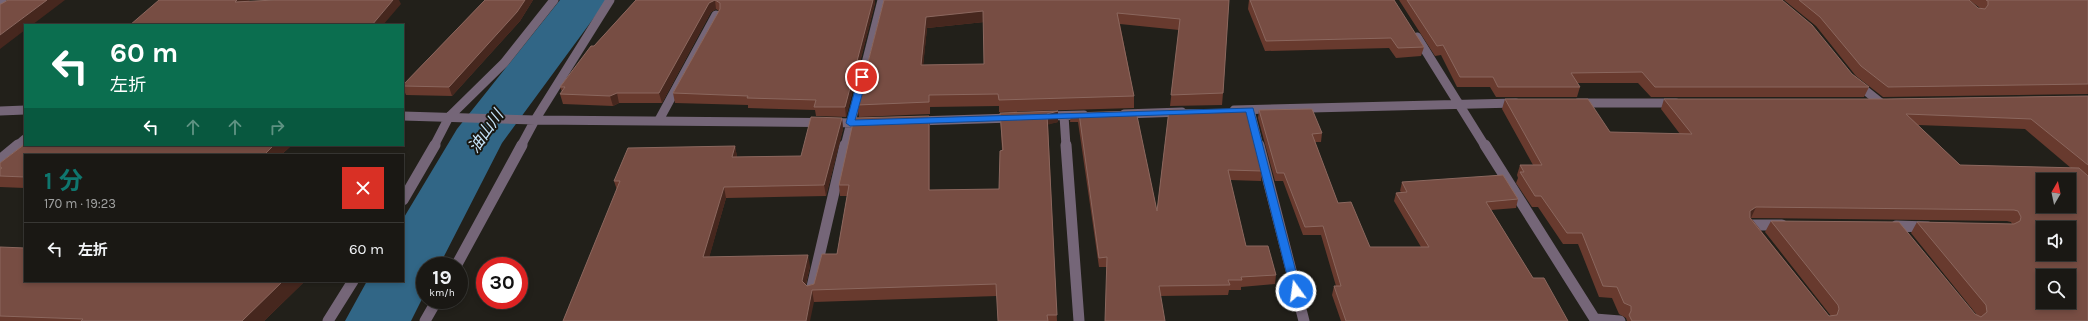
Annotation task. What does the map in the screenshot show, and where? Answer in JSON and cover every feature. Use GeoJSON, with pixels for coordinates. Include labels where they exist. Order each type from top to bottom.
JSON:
{"type":"FeatureCollection","features":[{"type":"Feature","properties":{"kind":"street"},"geometry":{"type":"LineString","coordinates":[[404,198],[420,173],[449,117],[504,63],[554,0]]}},
{"type":"Feature","properties":{"kind":"street"},"geometry":{"type":"LineString","coordinates":[[461,257],[535,120],[610,0]]}},
{"type":"Feature","properties":{"kind":"street"},"geometry":{"type":"LineString","coordinates":[[812,291],[850,123],[882,0]]}},
{"type":"Feature","properties":{"kind":"street"},"geometry":{"type":"LineString","coordinates":[[659,120],[716,15]]}},
{"type":"Feature","properties":{"kind":"street"},"geometry":{"type":"LineString","coordinates":[[1410,26],[1596,320],[1620,321]]}},
{"type":"Feature","properties":{"kind":"street"},"geometry":{"type":"LineString","coordinates":[[1847,74],[1852,80],[1885,103],[1866,103]]}},
{"type":"Feature","properties":{"kind":"street"},"geometry":{"type":"LineString","coordinates":[[1226,110],[1460,103],[1523,103]]}},
{"type":"Feature","properties":{"kind":"street"},"geometry":{"type":"LineString","coordinates":[[1571,103],[1682,103]]}},
{"type":"Feature","properties":{"kind":"street"},"geometry":{"type":"LineString","coordinates":[[0,111],[24,110]]}},
{"type":"Feature","properties":{"kind":"street"},"geometry":{"type":"LineString","coordinates":[[1250,110],[1304,321]]}},
{"type":"Feature","properties":{"kind":"street"},"geometry":{"type":"LineString","coordinates":[[1118,114],[1195,111]]}},
{"type":"Feature","properties":{"kind":"street"},"geometry":{"type":"LineString","coordinates":[[1040,117],[1094,115]]}},
{"type":"Feature","properties":{"kind":"street"},"geometry":{"type":"LineString","coordinates":[[404,116],[535,120],[874,122]]}},
{"type":"Feature","properties":{"kind":"street"},"geometry":{"type":"LineString","coordinates":[[1064,116],[1079,321]]}},
{"type":"Feature","properties":{"kind":"street"},"geometry":{"type":"LineString","coordinates":[[906,121],[1024,117]]}},
{"type":"Feature","properties":{"kind":"street"},"geometry":{"type":"LineString","coordinates":[[0,160],[24,140]]}},
{"type":"Feature","properties":{"kind":"street"},"geometry":{"type":"LineString","coordinates":[[1760,237],[1751,225],[1797,226]]}},
{"type":"Feature","properties":{"kind":"street"},"geometry":{"type":"LineString","coordinates":[[1906,238],[1892,226],[1936,227]]}},
{"type":"Feature","properties":{"kind":"street"},"geometry":{"type":"LineString","coordinates":[[328,321],[352,282]]}},
{"type":"Feature","properties":{"kind":"street"},"geometry":{"type":"LineString","coordinates":[[426,321],[432,309]]}},
{"type":"Feature","properties":{"kind":"building"},"geometry":{"type":"Polygon","coordinates":[[[8,0],[47,0],[0,35],[0,4],[8,0]]]}},
{"type":"Feature","properties":{"kind":"building"},"geometry":{"type":"Polygon","coordinates":[[[159,0],[237,0],[235,2],[275,0],[393,0],[373,24],[131,24],[159,0]]]}},
{"type":"Feature","properties":{"kind":"building"},"geometry":{"type":"Polygon","coordinates":[[[485,0],[525,0],[517,12],[449,87],[404,86],[404,84],[485,0]]]}},
{"type":"Feature","properties":{"kind":"building"},"geometry":{"type":"Polygon","coordinates":[[[636,0],[715,0],[709,3],[659,93],[617,93],[610,96],[560,94],[565,87],[560,87],[591,46],[594,46],[636,0]]]}},
{"type":"Feature","properties":{"kind":"building"},"geometry":{"type":"Polygon","coordinates":[[[715,0],[873,0],[845,107],[814,107],[816,100],[747,98],[748,96],[673,93],[720,9],[720,3],[715,0]]]}},
{"type":"Feature","properties":{"kind":"building"},"geometry":{"type":"Polygon","coordinates":[[[884,0],[1229,0],[1223,93],[1171,95],[1180,19],[1117,13],[1134,96],[999,100],[998,94],[929,95],[929,102],[857,105],[884,0]],[[983,11],[926,17],[921,65],[984,64],[983,11]]]}},
{"type":"Feature","properties":{"kind":"building"},"geometry":{"type":"Polygon","coordinates":[[[1250,0],[1394,0],[1424,47],[1398,48],[1391,38],[1266,41],[1250,0]]]}},
{"type":"Feature","properties":{"kind":"building"},"geometry":{"type":"Polygon","coordinates":[[[1407,0],[1782,0],[1812,25],[1852,74],[1869,87],[1655,87],[1642,72],[1571,73],[1580,87],[1498,87],[1493,77],[1460,77],[1443,45],[1437,46],[1407,0]]]}},
{"type":"Feature","properties":{"kind":"building"},"geometry":{"type":"Polygon","coordinates":[[[1799,0],[1969,0],[1978,8],[1985,9],[1988,5],[1988,1],[1986,0],[2088,0],[2088,84],[1888,87],[1861,66],[1820,17],[1799,0]]]}},
{"type":"Feature","properties":{"kind":"building"},"geometry":{"type":"Polygon","coordinates":[[[2088,96],[2088,165],[2031,119],[1906,114],[1960,165],[2079,168],[2088,176],[2088,321],[1632,321],[1629,315],[1631,306],[1624,303],[1617,287],[1603,286],[1582,233],[1567,233],[1541,196],[1535,196],[1520,172],[1524,172],[1520,165],[1542,165],[1505,99],[1588,99],[1610,132],[1692,134],[1664,99],[1886,99],[2088,96]],[[1756,207],[1750,211],[1750,218],[1829,316],[1837,315],[1839,309],[1838,305],[1771,221],[1899,222],[1975,314],[1981,317],[1987,312],[1986,305],[1917,222],[2014,224],[2020,221],[2021,217],[2018,211],[2014,210],[1756,207]]]}},
{"type":"Feature","properties":{"kind":"building"},"geometry":{"type":"Polygon","coordinates":[[[1247,109],[1262,171],[1228,170],[1246,246],[1268,246],[1276,275],[1241,277],[1242,280],[1228,280],[1230,285],[1159,286],[1165,321],[1105,321],[1107,257],[1099,258],[1079,113],[1071,113],[1136,111],[1157,211],[1169,110],[1247,109]]]}},
{"type":"Feature","properties":{"kind":"building"},"geometry":{"type":"Polygon","coordinates":[[[1312,109],[1322,133],[1312,134],[1338,203],[1351,202],[1370,247],[1429,247],[1396,193],[1407,192],[1402,182],[1503,175],[1518,199],[1486,202],[1533,278],[1544,278],[1568,321],[1346,321],[1334,286],[1341,286],[1323,226],[1305,227],[1284,173],[1277,173],[1259,110],[1312,109]]]}},
{"type":"Feature","properties":{"kind":"building"},"geometry":{"type":"Polygon","coordinates":[[[1058,111],[1047,114],[1057,315],[1047,315],[1048,321],[998,321],[996,284],[812,290],[806,321],[563,321],[620,181],[614,181],[628,148],[735,146],[732,157],[801,156],[811,117],[842,118],[824,185],[724,187],[703,257],[808,255],[802,281],[807,286],[814,284],[822,254],[837,254],[849,185],[839,185],[854,118],[929,116],[929,190],[999,189],[1000,151],[1003,150],[1000,113],[1058,111]]]}},
{"type":"Feature","properties":{"kind":"building"},"geometry":{"type":"Polygon","coordinates":[[[24,145],[24,146],[273,146],[265,154],[24,154],[24,177],[0,176],[0,169],[2,168],[0,167],[0,163],[24,145]]]}},
{"type":"Feature","properties":{"kind":"building"},"geometry":{"type":"Polygon","coordinates":[[[0,247],[24,248],[24,282],[282,282],[242,321],[81,321],[83,319],[0,316],[0,247]]]}},
{"type":"Feature","properties":{"kind":"waterway","name":"油山川"},"geometry":{"type":"LineString","coordinates":[[404,272],[476,141],[584,0]]}},
{"type":"Feature","properties":{"kind":"waterway","name":"油山川"},"geometry":{"type":"LineString","coordinates":[[378,321],[398,282]]}},
{"type":"Feature","properties":{"kind":"route"},"geometry":{"type":"LineString","coordinates":[[862,77],[850,123],[1250,110],[1296,291]]}}]}
